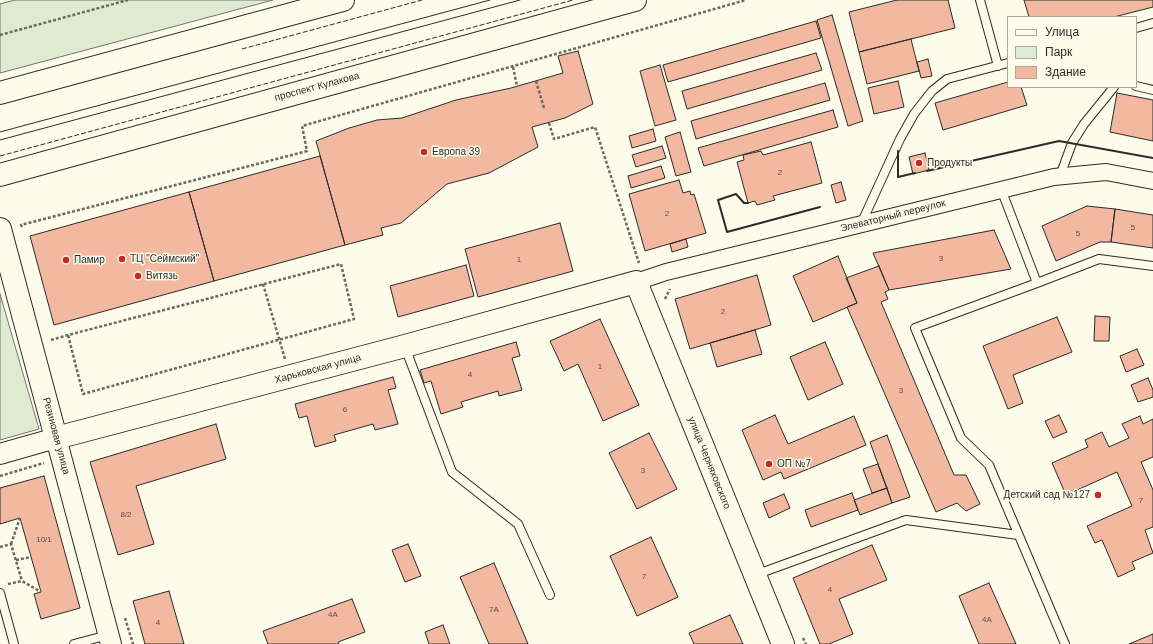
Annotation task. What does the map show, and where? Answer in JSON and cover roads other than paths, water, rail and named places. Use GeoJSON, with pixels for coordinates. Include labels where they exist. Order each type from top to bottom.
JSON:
{"type":"FeatureCollection","features":[{"type":"Feature","properties":{"kind":"main road"},"geometry":{"type":"LineString","coordinates":[[0,93],[320,3],[343,0]]}},
{"type":"Feature","properties":{"kind":"main road","name":"проспект Кулакова"},"geometry":{"type":"LineString","coordinates":[[0,175],[635,0]]}},
{"type":"Feature","properties":{"kind":"main road","name":"Резиновая улица"},"geometry":{"type":"LineString","coordinates":[[0,229],[59,448]]}},
{"type":"Feature","properties":{"kind":"main road","name":"Харьковская улица"},"geometry":{"type":"LineString","coordinates":[[59,448],[405,346],[636,282]]}},
{"type":"Feature","properties":{"kind":"main road","name":"улица Черняховского"},"geometry":{"type":"LineString","coordinates":[[636,282],[754,576],[783,644]]}},
{"type":"Feature","properties":{"kind":"street","name":"Элеваторный переулок"},"geometry":{"type":"LineString","coordinates":[[636,282],[666,272],[1001,189],[1060,176],[1106,172],[1153,181]]}},
{"type":"Feature","properties":{"kind":"street","name":"Харьковская улица"},"geometry":{"type":"LineString","coordinates":[[0,454],[59,448]]}},
{"type":"Feature","properties":{"kind":"street","name":"Резиновая улица"},"geometry":{"type":"LineString","coordinates":[[59,448],[110,640]]}},
{"type":"Feature","properties":{"kind":"lane"},"geometry":{"type":"LineString","coordinates":[[980,0],[998,66]]}},
{"type":"Feature","properties":{"kind":"lane"},"geometry":{"type":"LineString","coordinates":[[1137,28],[1153,23]]}},
{"type":"Feature","properties":{"kind":"lane"},"geometry":{"type":"LineString","coordinates":[[860,225],[900,139],[914,114],[932,91],[947,79],[1007,63]]}},
{"type":"Feature","properties":{"kind":"lane"},"geometry":{"type":"LineString","coordinates":[[1137,86],[1153,90]]}},
{"type":"Feature","properties":{"kind":"lane"},"geometry":{"type":"LineString","coordinates":[[1060,176],[1072,143],[1084,124],[1113,88]]}},
{"type":"Feature","properties":{"kind":"lane"},"geometry":{"type":"LineString","coordinates":[[1001,189],[1037,283]]}},
{"type":"Feature","properties":{"kind":"lane"},"geometry":{"type":"LineString","coordinates":[[1065,644],[989,465],[961,438],[915,328],[1099,259],[1153,266]]}},
{"type":"Feature","properties":{"kind":"lane"},"geometry":{"type":"LineString","coordinates":[[405,346],[452,472],[518,524],[550,595]]}},
{"type":"Feature","properties":{"kind":"lane"},"geometry":{"type":"LineString","coordinates":[[754,576],[906,520],[1018,535]]}},
{"type":"Feature","properties":{"kind":"lane"},"geometry":{"type":"LineString","coordinates":[[0,593],[14,644]]}},
{"type":"Feature","properties":{"kind":"lane"},"geometry":{"type":"LineString","coordinates":[[74,644],[110,640]]}},
{"type":"Feature","properties":{"kind":"tram line"},"geometry":{"type":"LineString","coordinates":[[0,132],[490,0]]}},
{"type":"Feature","properties":{"kind":"tram line"},"geometry":{"type":"LineString","coordinates":[[0,140],[520,0]]}},
{"type":"Feature","properties":{"kind":"place","name":"Европа 39"},"geometry":{"type":"Point","coordinates":[424,152]}},
{"type":"Feature","properties":{"kind":"place","name":"Продукты"},"geometry":{"type":"Point","coordinates":[919,163]}},
{"type":"Feature","properties":{"kind":"place","name":"ТЦ \"Сеймский\""},"geometry":{"type":"Point","coordinates":[122,259]}},
{"type":"Feature","properties":{"kind":"place","name":"Памир"},"geometry":{"type":"Point","coordinates":[66,260]}},
{"type":"Feature","properties":{"kind":"place","name":"Витязь"},"geometry":{"type":"Point","coordinates":[138,276]}},
{"type":"Feature","properties":{"kind":"place","name":"ОП №7"},"geometry":{"type":"Point","coordinates":[769,464]}},
{"type":"Feature","properties":{"kind":"place","name":"Детский сад №127"},"geometry":{"type":"Point","coordinates":[1098,495]}}]}
